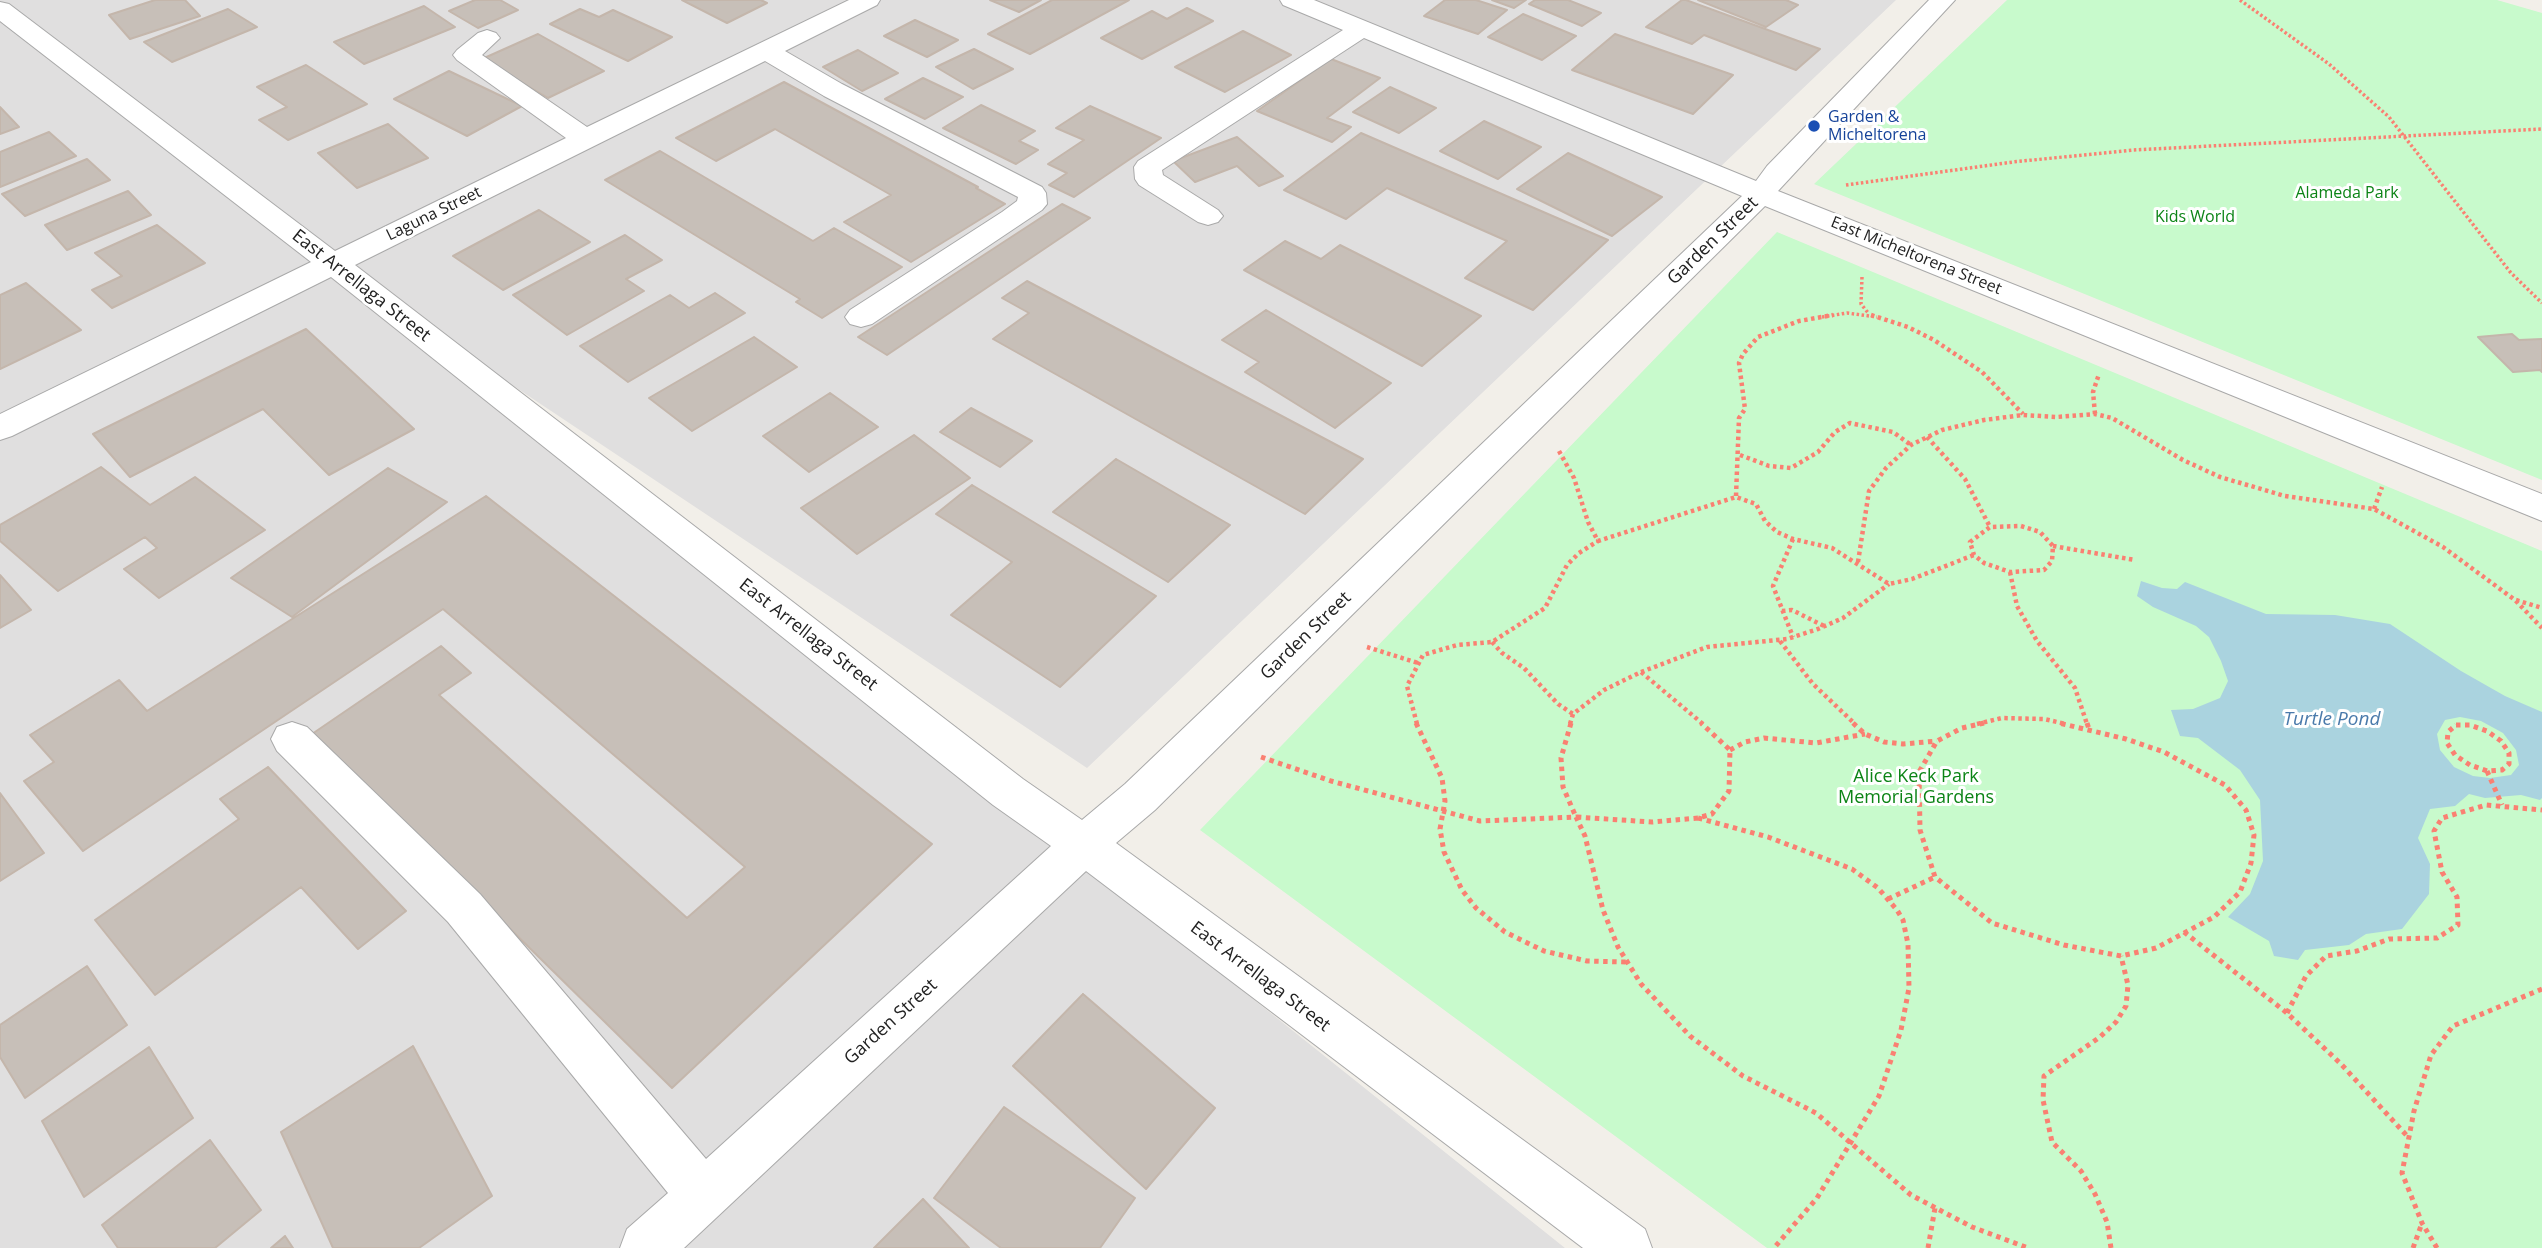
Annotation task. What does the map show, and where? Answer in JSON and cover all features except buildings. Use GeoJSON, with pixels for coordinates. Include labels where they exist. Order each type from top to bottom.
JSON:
{"type":"FeatureCollection","features":[{"type":"Feature","properties":{"kind":"street","name":"Laguna Street"},"geometry":{"type":"LineString","coordinates":[[0,428],[868,0]]}},
{"type":"Feature","properties":{"kind":"street","name":"East Micheltorena Street"},"geometry":{"type":"LineString","coordinates":[[1293,0],[1721,174],[1761,194],[2542,508]]}},
{"type":"Feature","properties":{"kind":"street","name":"Garden Street"},"geometry":{"type":"LineString","coordinates":[[646,1248],[1082,846],[1140,797],[1761,194],[1777,172],[1943,0]]}},
{"type":"Feature","properties":{"kind":"street","name":"East Arrellaga Street"},"geometry":{"type":"LineString","coordinates":[[0,9],[332,264],[1008,792],[1082,846],[1141,884],[1157,901],[1626,1248]]}},
{"type":"Feature","properties":{"kind":"street"},"geometry":{"type":"LineString","coordinates":[[1208,216],[1149,179],[1148,167],[1363,28]]}},
{"type":"Feature","properties":{"kind":"street"},"geometry":{"type":"LineString","coordinates":[[487,38],[466,55],[586,139]]}},
{"type":"Feature","properties":{"kind":"street"},"geometry":{"type":"LineString","coordinates":[[766,51],[833,90],[1032,193],[1032,204],[1013,218],[861,317]]}},
{"type":"Feature","properties":{"kind":"street"},"geometry":{"type":"LineString","coordinates":[[292,739],[464,908],[702,1194]]}},
{"type":"Feature","properties":{"kind":"path"},"geometry":{"type":"LineString","coordinates":[[2240,0],[2355,85],[2404,135],[2511,273],[2542,303]]}},
{"type":"Feature","properties":{"kind":"path"},"geometry":{"type":"LineString","coordinates":[[1844,186],[2013,162],[2133,150],[2542,129]]}},
{"type":"Feature","properties":{"kind":"path"},"geometry":{"type":"LineString","coordinates":[[1866,269],[1860,281],[1861,304],[1870,315]]}},
{"type":"Feature","properties":{"kind":"path"},"geometry":{"type":"LineString","coordinates":[[1736,497],[1740,418],[1745,409],[1739,363],[1749,345],[1771,330],[1799,320],[1829,313],[1870,315],[1908,327],[1982,372],[2024,415]]}},
{"type":"Feature","properties":{"kind":"path"},"geometry":{"type":"LineString","coordinates":[[2095,414],[2093,392],[2102,367]]}},
{"type":"Feature","properties":{"kind":"path"},"geometry":{"type":"LineString","coordinates":[[1858,562],[1869,491],[1886,468],[1911,444],[1953,427],[2024,415],[2057,417],[2095,414],[2112,418],[2132,428],[2183,460],[2220,477],[2285,496],[2374,509],[2443,547],[2515,600],[2542,628]]}},
{"type":"Feature","properties":{"kind":"path"},"geometry":{"type":"LineString","coordinates":[[1739,455],[1756,463],[1791,468],[1806,461],[1818,452],[1835,432],[1850,424],[1893,432],[1911,444]]}},
{"type":"Feature","properties":{"kind":"path"},"geometry":{"type":"LineString","coordinates":[[1927,437],[1965,479],[1990,527]]}},
{"type":"Feature","properties":{"kind":"path"},"geometry":{"type":"LineString","coordinates":[[1559,450],[1574,478],[1588,522],[1598,541]]}},
{"type":"Feature","properties":{"kind":"path"},"geometry":{"type":"LineString","coordinates":[[1626,962],[1599,962],[1555,954],[1517,939],[1494,924],[1462,890],[1448,862],[1440,829],[1441,810],[1445,800],[1442,778],[1416,722],[1407,686],[1423,655],[1443,648],[1492,642],[1545,608],[1551,600],[1560,575],[1579,553],[1598,541],[1736,497],[1756,504],[1771,527],[1793,539],[1832,548],[1889,584]]}},
{"type":"Feature","properties":{"kind":"path"},"geometry":{"type":"LineString","coordinates":[[2374,509],[2378,497]]}},
{"type":"Feature","properties":{"kind":"path"},"geometry":{"type":"LineString","coordinates":[[2053,546],[2052,561],[2045,570],[2010,572],[1984,564],[1974,555],[1970,542],[1990,527],[2004,525],[2040,532],[2053,546],[2135,560]]}},
{"type":"Feature","properties":{"kind":"path"},"geometry":{"type":"LineString","coordinates":[[1793,539],[1773,586],[1793,637]]}},
{"type":"Feature","properties":{"kind":"path"},"geometry":{"type":"LineString","coordinates":[[1974,555],[1912,579],[1889,584],[1843,618],[1824,626],[1780,640],[1707,647],[1641,672],[1604,690],[1573,714],[1560,758],[1563,787],[1585,836],[1604,910],[1626,962],[1653,1000],[1698,1042],[1760,1086],[1816,1114],[1911,1195],[1972,1227],[2028,1248]]}},
{"type":"Feature","properties":{"kind":"path"},"geometry":{"type":"LineString","coordinates":[[2010,572],[2011,589],[2024,620],[2036,641],[2076,688],[2089,729]]}},
{"type":"Feature","properties":{"kind":"path"},"geometry":{"type":"LineString","coordinates":[[2515,600],[2542,608]]}},
{"type":"Feature","properties":{"kind":"path"},"geometry":{"type":"LineString","coordinates":[[1782,611],[1792,610],[1824,626]]}},
{"type":"Feature","properties":{"kind":"path"},"geometry":{"type":"LineString","coordinates":[[1780,640],[1812,684],[1865,734],[1884,742],[1903,744],[1937,741],[1962,728],[2002,718],[2044,719],[2089,729],[2164,752],[2225,785],[2246,810],[2253,835],[2251,863],[2240,892],[2214,917],[2156,948],[2121,956],[2064,945],[1992,923],[1935,877],[1920,830],[1917,805],[1919,772],[1937,741]]}},
{"type":"Feature","properties":{"kind":"path"},"geometry":{"type":"LineString","coordinates":[[1492,642],[1502,653],[1524,668],[1558,704],[1573,714]]}},
{"type":"Feature","properties":{"kind":"path"},"geometry":{"type":"LineString","coordinates":[[1367,647],[1418,663]]}},
{"type":"Feature","properties":{"kind":"path"},"geometry":{"type":"LineString","coordinates":[[1261,757],[1322,779],[1480,821],[1576,817],[1652,822],[1698,818],[1712,814],[1729,790],[1730,750],[1691,713],[1641,672]]}},
{"type":"Feature","properties":{"kind":"path"},"geometry":{"type":"LineString","coordinates":[[2488,772],[2502,770],[2509,764],[2509,753],[2501,741],[2487,731],[2470,725],[2456,725],[2448,732],[2447,743],[2455,755],[2488,772],[2500,802]]}},
{"type":"Feature","properties":{"kind":"path"},"geometry":{"type":"LineString","coordinates":[[1730,750],[1745,742],[1764,738],[1816,743],[1865,734]]}},
{"type":"Feature","properties":{"kind":"path"},"geometry":{"type":"LineString","coordinates":[[2287,1013],[2306,976],[2326,956],[2357,951],[2389,939],[2437,938],[2458,925],[2457,897],[2442,872],[2434,831],[2442,818],[2500,802],[2542,810]]}},
{"type":"Feature","properties":{"kind":"path"},"geometry":{"type":"LineString","coordinates":[[1698,818],[1811,851],[1852,869],[1888,899],[1903,920],[1908,944],[1909,988],[1901,1030],[1887,1075],[1851,1145],[1817,1198],[1774,1248]]}},
{"type":"Feature","properties":{"kind":"path"},"geometry":{"type":"LineString","coordinates":[[1888,899],[1935,877]]}},
{"type":"Feature","properties":{"kind":"path"},"geometry":{"type":"LineString","coordinates":[[2184,932],[2287,1013],[2340,1064],[2409,1138]]}},
{"type":"Feature","properties":{"kind":"path"},"geometry":{"type":"LineString","coordinates":[[2111,1248],[2107,1222],[2095,1194],[2081,1171],[2052,1142],[2043,1100],[2044,1076],[2100,1037],[2116,1022],[2126,1006],[2128,985],[2121,956]]}},
{"type":"Feature","properties":{"kind":"path"},"geometry":{"type":"LineString","coordinates":[[2437,1248],[2422,1223],[2402,1173],[2431,1055],[2453,1026],[2542,989]]}},
{"type":"Feature","properties":{"kind":"path"},"geometry":{"type":"LineString","coordinates":[[1928,1248],[1935,1208]]}},
{"type":"Feature","properties":{"kind":"path"},"geometry":{"type":"LineString","coordinates":[[2413,1248],[2422,1223]]}},
{"type":"Feature","properties":{"kind":"shaded area"},"geometry":{"type":"Polygon","coordinates":[[[0,0],[1896,0],[1087,768],[341,271],[1565,1248],[0,1248],[0,0]]]}},
{"type":"Feature","properties":{"kind":"green space","name":"Alameda Park"},"geometry":{"type":"Polygon","coordinates":[[[2007,0],[2497,0],[2542,13],[2542,480],[1814,184],[2007,0]]]}},
{"type":"Feature","properties":{"kind":"green space","name":"Alice Keck Park Memorial Gardens"},"geometry":{"type":"Polygon","coordinates":[[[1777,232],[2542,551],[2542,1248],[1767,1248],[1200,830],[1777,232]]]}},
{"type":"Feature","properties":{"kind":"water","name":"Turtle Pond"},"geometry":{"type":"Polygon","coordinates":[[[2141,581],[2162,588],[2177,589],[2185,582],[2266,614],[2335,615],[2390,624],[2461,671],[2505,696],[2542,712],[2542,798],[2540,800],[2521,795],[2485,798],[2469,794],[2455,806],[2430,809],[2418,838],[2430,864],[2429,894],[2402,929],[2366,934],[2349,945],[2305,950],[2298,960],[2274,956],[2269,941],[2228,917],[2250,894],[2263,861],[2260,800],[2240,770],[2198,738],[2180,736],[2171,710],[2193,709],[2220,698],[2228,681],[2221,661],[2209,637],[2196,626],[2153,607],[2137,596],[2141,581]],[[2460,717],[2445,720],[2437,734],[2440,750],[2454,767],[2473,776],[2490,778],[2511,775],[2519,765],[2516,750],[2503,733],[2481,721],[2460,717]]]}},
{"type":"Feature","properties":{"kind":"place","name":"Garden & Micheltorena"},"geometry":{"type":"Point","coordinates":[1814,126]}},
{"type":"Feature","properties":{"kind":"park label","name":"Kids World"},"geometry":{"type":"Point","coordinates":[2195,217]}}]}
